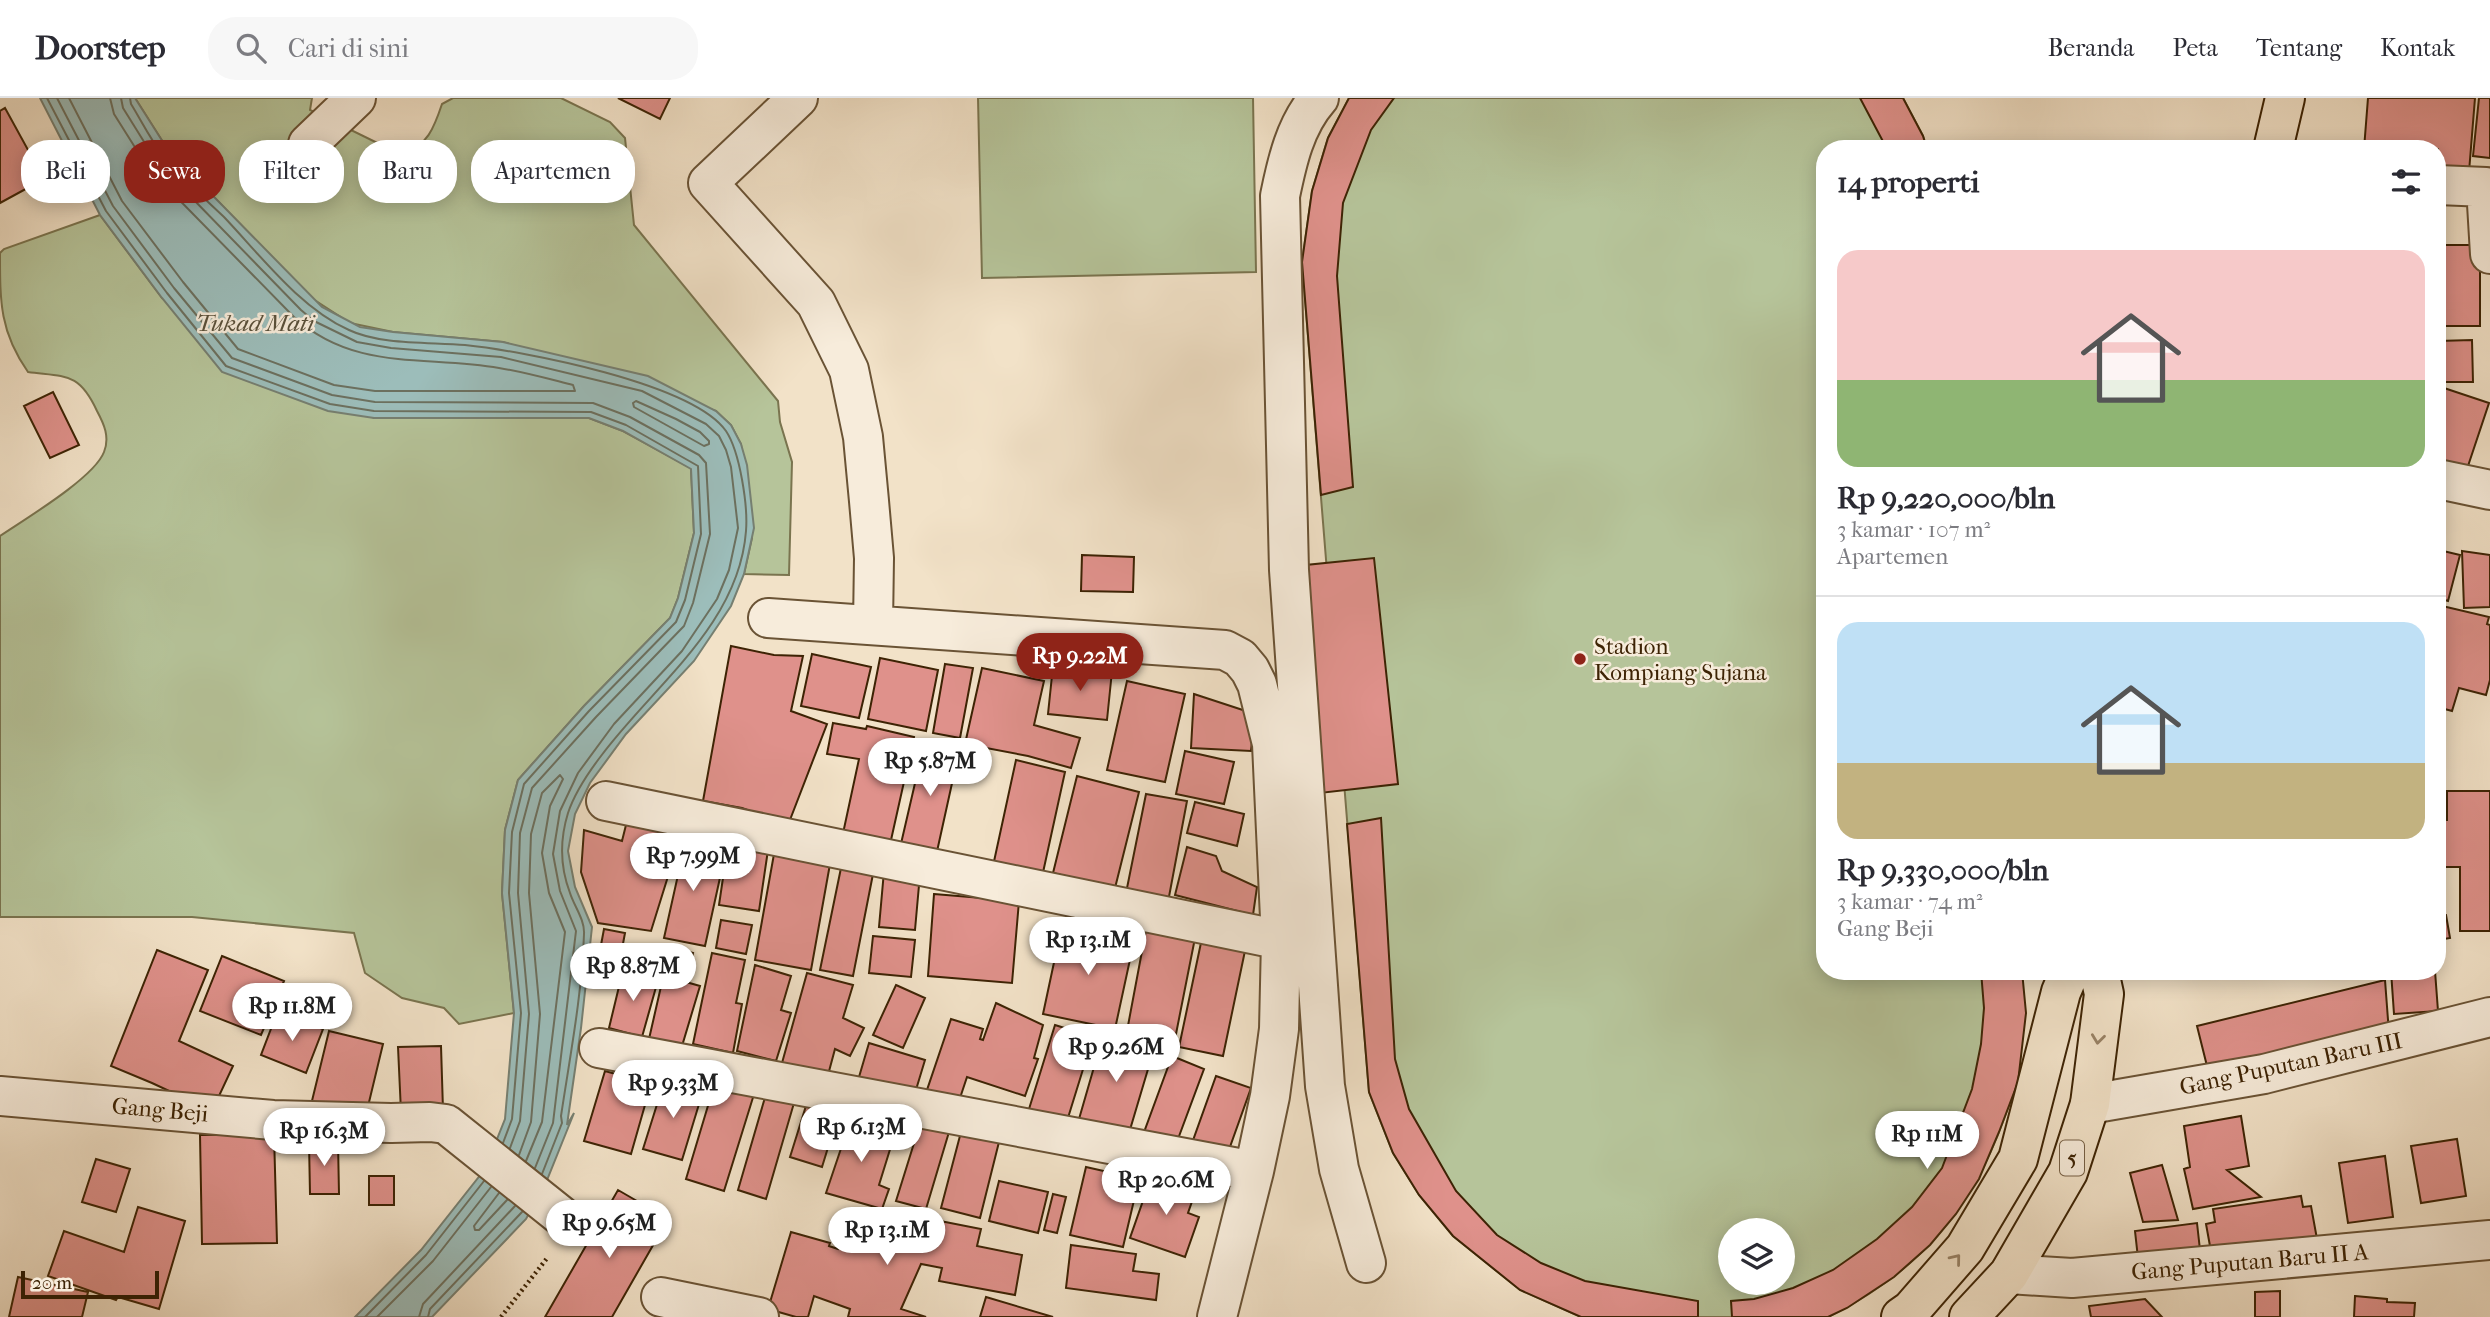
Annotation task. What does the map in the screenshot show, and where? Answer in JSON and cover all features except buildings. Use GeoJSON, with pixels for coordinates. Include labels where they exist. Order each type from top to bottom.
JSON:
{"type":"FeatureCollection","features":[{"type":"Feature","properties":{"kind":"highway"},"geometry":{"type":"LineString","coordinates":[[2275,140],[2285,98]]}},
{"type":"Feature","properties":{"kind":"highway"},"geometry":{"type":"LineString","coordinates":[[1909,1315],[1965,1248],[2018,1159],[2066,980]]}},
{"type":"Feature","properties":{"kind":"highway","name":"5"},"geometry":{"type":"LineString","coordinates":[[1969,1317],[2009,1274],[2068,1172],[2090,1104],[2104,994],[2101,980]]}},
{"type":"Feature","properties":{"kind":"street"},"geometry":{"type":"LineString","coordinates":[[312,140],[356,98]]}},
{"type":"Feature","properties":{"kind":"street"},"geometry":{"type":"LineString","coordinates":[[798,98],[708,183],[816,303],[849,370],[863,437],[874,558],[873,625]]}},
{"type":"Feature","properties":{"kind":"street"},"geometry":{"type":"LineString","coordinates":[[1319,98],[1309,109],[1289,152],[1280,196],[1289,570],[1325,1086],[1339,1169],[1366,1263]]}},
{"type":"Feature","properties":{"kind":"street"},"geometry":{"type":"LineString","coordinates":[[2446,185],[2488,187],[2490,254]]}},
{"type":"Feature","properties":{"kind":"street"},"geometry":{"type":"LineString","coordinates":[[2446,481],[2490,490]]}},
{"type":"Feature","properties":{"kind":"street"},"geometry":{"type":"LineString","coordinates":[[768,618],[1211,648],[1225,650],[1240,658],[1250,670],[1257,684],[1272,744],[1281,940],[1279,1029],[1270,1096],[1254,1171],[1217,1317]]}},
{"type":"Feature","properties":{"kind":"street"},"geometry":{"type":"LineString","coordinates":[[606,801],[1281,940]]}},
{"type":"Feature","properties":{"kind":"street","name":"Gang Puputan Baru III"},"geometry":{"type":"LineString","coordinates":[[2090,1104],[2264,1074],[2490,1017]]}},
{"type":"Feature","properties":{"kind":"street"},"geometry":{"type":"LineString","coordinates":[[599,1048],[1254,1171]]}},
{"type":"Feature","properties":{"kind":"street","name":"Gang Beji"},"geometry":{"type":"LineString","coordinates":[[0,1096],[273,1120],[446,1124],[565,1219]]}},
{"type":"Feature","properties":{"kind":"street","name":"Gang Puputan Baru II A"},"geometry":{"type":"LineString","coordinates":[[2009,1274],[2072,1278],[2490,1240]]}},
{"type":"Feature","properties":{"kind":"street"},"geometry":{"type":"LineString","coordinates":[[661,1297],[759,1317]]}},
{"type":"Feature","properties":{"kind":"path"},"geometry":{"type":"LineString","coordinates":[[501,1317],[564,1235],[565,1219]]}},
{"type":"Feature","properties":{"kind":"green space"},"geometry":{"type":"Polygon","coordinates":[[[135,98],[312,98],[310,110],[371,140],[358,140],[358,203],[457,203],[457,140],[425,140],[442,104],[453,98],[561,98],[610,122],[625,140],[471,140],[471,203],[632,203],[634,225],[778,401],[780,422],[792,462],[789,575],[744,574],[752,538],[741,444],[731,425],[716,411],[503,342],[393,332],[350,323],[313,299],[220,203],[225,203],[225,140],[162,140],[135,98]]]}},
{"type":"Feature","properties":{"kind":"green space"},"geometry":{"type":"Polygon","coordinates":[[[978,98],[1253,98],[1256,272],[982,278],[978,98]]]}},
{"type":"Feature","properties":{"kind":"green space","name":"Stadion Kompiang Sujana"},"geometry":{"type":"Polygon","coordinates":[[[1349,98],[1903,98],[1923,136],[1924,140],[1816,140],[1816,980],[2022,980],[2018,1074],[2014,1092],[1991,1152],[1975,1183],[1937,1236],[1888,1280],[1860,1300],[1828,1317],[1581,1317],[1520,1290],[1453,1236],[1419,1195],[1393,1153],[1369,1092],[1302,262],[1312,191],[1328,138],[1349,98]]]}},
{"type":"Feature","properties":{"kind":"green space"},"geometry":{"type":"Polygon","coordinates":[[[100,215],[162,298],[374,418],[589,418],[623,431],[691,468],[694,533],[678,598],[670,618],[584,706],[518,780],[505,830],[502,893],[514,1013],[459,1024],[444,1008],[402,998],[365,973],[354,933],[192,917],[0,917],[0,536],[87,474],[104,452],[106,441],[102,421],[84,389],[62,376],[28,372],[19,357],[7,330],[1,302],[0,253],[4,249],[100,215]]]}},
{"type":"Feature","properties":{"kind":"water","name":"Tukad Mati"},"geometry":{"type":"Polygon","coordinates":[[[40,98],[135,98],[162,140],[124,140],[124,203],[220,203],[322,307],[360,327],[503,342],[648,376],[716,411],[731,425],[741,444],[747,465],[754,528],[744,574],[731,606],[694,661],[626,734],[590,783],[575,814],[568,851],[575,887],[592,927],[567,1125],[574,1113],[545,1185],[526,1219],[432,1317],[355,1317],[421,1250],[485,1169],[505,1119],[514,1013],[502,893],[505,830],[518,780],[584,706],[670,618],[678,598],[694,533],[691,469],[623,431],[589,418],[374,418],[328,411],[222,372],[162,298],[94,203],[110,203],[110,140],[62,140],[40,98]]]}},
{"type":"Feature","properties":{"kind":"place","name":"Stadion Kompiang Sujana"},"geometry":{"type":"Point","coordinates":[1580,659]}}]}
